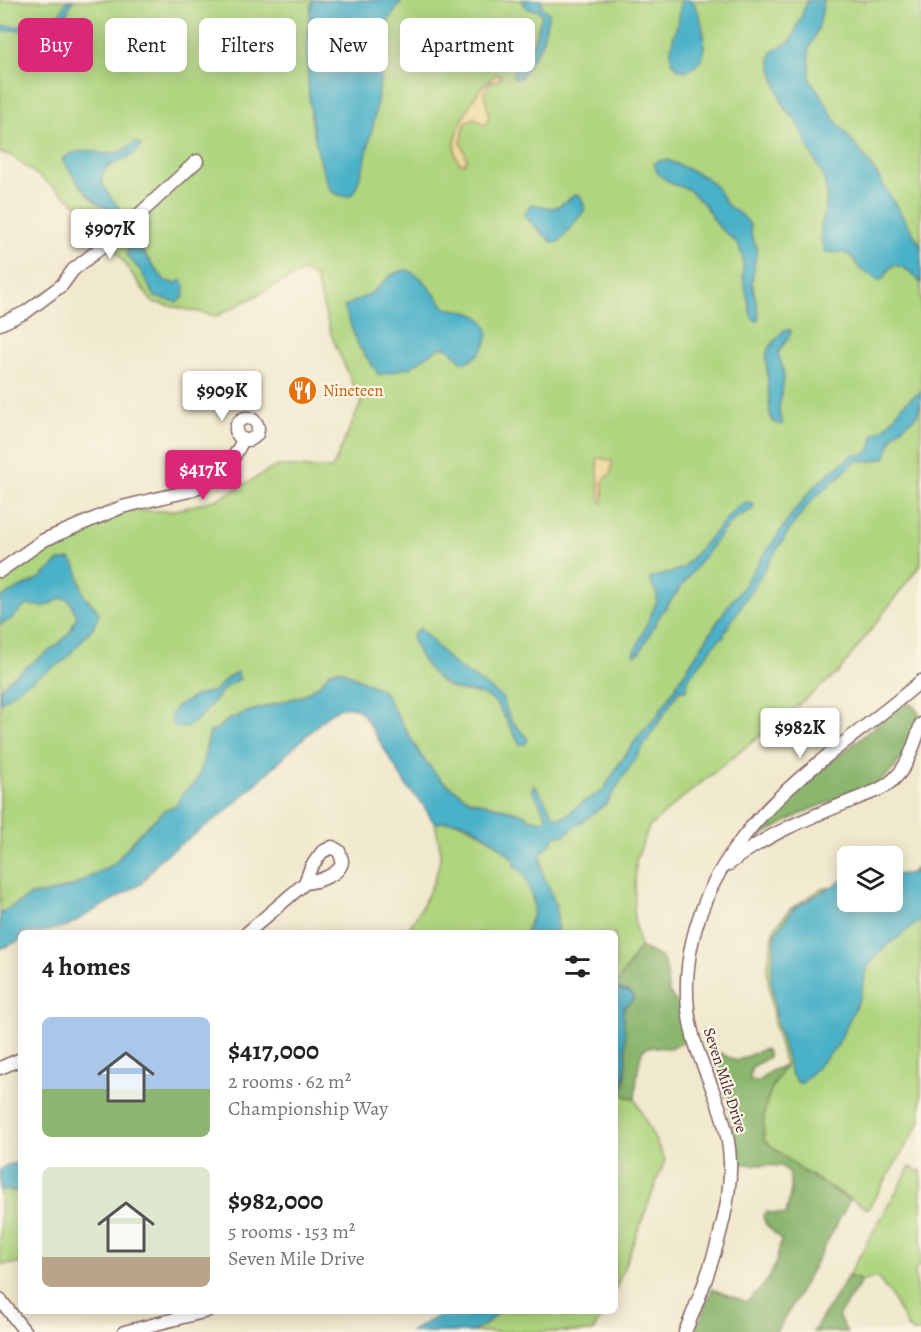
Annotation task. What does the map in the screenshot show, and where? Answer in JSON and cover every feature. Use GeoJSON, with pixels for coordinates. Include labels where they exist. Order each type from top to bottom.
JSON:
{"type":"FeatureCollection","features":[{"type":"Feature","properties":{"kind":"street"},"geometry":{"type":"LineString","coordinates":[[0,324],[26,312],[62,285],[74,270],[117,235],[196,161]]}},
{"type":"Feature","properties":{"kind":"street"},"geometry":{"type":"LineString","coordinates":[[0,571],[44,540],[64,531],[122,507],[189,491],[215,479],[228,468],[243,440]]}},
{"type":"Feature","properties":{"kind":"street","name":"Seven Mile Drive"},"geometry":{"type":"LineString","coordinates":[[685,1332],[714,1249],[730,1180],[730,1155],[726,1129],[695,1040],[687,994],[688,961],[696,924],[720,873],[740,841],[776,800],[921,681]]}},
{"type":"Feature","properties":{"kind":"street","name":"Seven Mile Drive"},"geometry":{"type":"LineString","coordinates":[[720,873],[745,851],[761,841],[890,783],[906,765],[921,724]]}},
{"type":"Feature","properties":{"kind":"street"},"geometry":{"type":"LineString","coordinates":[[250,930],[305,883]]}},
{"type":"Feature","properties":{"kind":"street"},"geometry":{"type":"LineString","coordinates":[[0,1068],[18,1060]]}},
{"type":"Feature","properties":{"kind":"street"},"geometry":{"type":"LineString","coordinates":[[0,1299],[25,1332]]}},
{"type":"Feature","properties":{"kind":"street"},"geometry":{"type":"LineString","coordinates":[[124,1332],[195,1314]]}},
{"type":"Feature","properties":{"kind":"green space"},"geometry":{"type":"Polygon","coordinates":[[[0,0],[921,0],[921,564],[838,673],[649,827],[636,860],[634,920],[640,947],[618,982],[618,930],[557,930],[556,907],[543,877],[541,854],[549,846],[543,822],[520,813],[470,800],[441,780],[421,756],[383,691],[341,670],[331,671],[319,685],[302,696],[241,714],[210,732],[201,770],[194,785],[186,791],[177,805],[165,810],[139,834],[114,864],[73,886],[31,895],[0,914],[0,571],[106,510],[172,511],[218,499],[277,466],[332,469],[361,403],[332,337],[315,277],[303,271],[217,316],[152,302],[90,214],[10,155],[0,153],[0,0]]]}},
{"type":"Feature","properties":{"kind":"green space"},"geometry":{"type":"Polygon","coordinates":[[[911,703],[919,714],[906,749],[891,772],[865,789],[813,808],[749,842],[750,837],[774,809],[900,706],[911,703]]]}},
{"type":"Feature","properties":{"kind":"green space"},"geometry":{"type":"Polygon","coordinates":[[[453,821],[461,823],[496,843],[510,856],[515,862],[514,866],[527,877],[532,896],[533,915],[526,930],[407,930],[427,896],[439,865],[440,848],[435,823],[453,821]]]}},
{"type":"Feature","properties":{"kind":"green space"},"geometry":{"type":"Polygon","coordinates":[[[921,864],[921,1121],[868,1209],[801,1170],[764,1140],[763,1129],[767,1100],[785,1065],[774,1023],[767,970],[774,929],[790,909],[821,889],[837,886],[837,912],[903,912],[903,882],[921,864]]]}},
{"type":"Feature","properties":{"kind":"green space"},"geometry":{"type":"Polygon","coordinates":[[[640,947],[661,957],[667,970],[668,991],[679,1006],[683,1042],[671,1048],[648,1047],[642,1051],[635,1099],[622,1095],[626,1075],[623,1011],[624,1007],[632,1001],[629,992],[618,988],[618,982],[640,947]]]}},
{"type":"Feature","properties":{"kind":"green space"},"geometry":{"type":"Polygon","coordinates":[[[764,1049],[769,1057],[751,1068],[750,1080],[759,1081],[769,1072],[785,1065],[767,1100],[763,1129],[764,1140],[801,1170],[850,1200],[776,1332],[695,1332],[712,1289],[746,1302],[771,1275],[779,1250],[781,1240],[765,1223],[763,1216],[766,1212],[786,1215],[791,1190],[789,1172],[781,1166],[742,1164],[738,1156],[727,1097],[713,1060],[714,1054],[720,1053],[736,1061],[764,1049]]]}},
{"type":"Feature","properties":{"kind":"green space"},"geometry":{"type":"Polygon","coordinates":[[[622,1095],[635,1099],[665,1160],[618,1283],[618,1101],[622,1095]]]}},
{"type":"Feature","properties":{"kind":"green space"},"geometry":{"type":"Polygon","coordinates":[[[910,1167],[921,1170],[921,1265],[915,1269],[918,1308],[921,1310],[921,1332],[912,1332],[908,1328],[892,1297],[877,1277],[862,1281],[848,1276],[910,1167]]]}},
{"type":"Feature","properties":{"kind":"green space"},"geometry":{"type":"Polygon","coordinates":[[[0,1190],[18,1190],[18,1263],[0,1265],[0,1190]]]}},
{"type":"Feature","properties":{"kind":"green space"},"geometry":{"type":"Polygon","coordinates":[[[848,1276],[862,1281],[838,1316],[847,1332],[813,1332],[848,1276]]]}},
{"type":"Feature","properties":{"kind":"green space"},"geometry":{"type":"Polygon","coordinates":[[[497,1314],[604,1314],[592,1332],[472,1332],[485,1325],[497,1314]]]}},
{"type":"Feature","properties":{"kind":"sand"},"geometry":{"type":"Polygon","coordinates":[[[497,74],[501,75],[500,79],[490,82],[484,94],[489,114],[485,126],[474,118],[465,124],[461,143],[467,158],[464,164],[460,163],[456,156],[455,146],[461,124],[478,93],[497,74]]]}},
{"type":"Feature","properties":{"kind":"sand"},"geometry":{"type":"Polygon","coordinates":[[[601,458],[612,463],[611,474],[603,484],[603,503],[600,500],[597,459],[601,458]]]}},
{"type":"Feature","properties":{"kind":"water"},"geometry":{"type":"Polygon","coordinates":[[[67,0],[73,0],[65,18],[57,18],[67,0]]]}},
{"type":"Feature","properties":{"kind":"water"},"geometry":{"type":"Polygon","coordinates":[[[312,0],[402,0],[388,22],[388,18],[310,18],[312,0]]]}},
{"type":"Feature","properties":{"kind":"water"},"geometry":{"type":"Polygon","coordinates":[[[522,0],[542,0],[542,7],[549,13],[542,43],[535,54],[535,38],[542,15],[538,10],[532,10],[524,5],[522,0]]]}},
{"type":"Feature","properties":{"kind":"water"},"geometry":{"type":"Polygon","coordinates":[[[682,0],[691,0],[695,5],[701,22],[704,42],[700,60],[694,67],[685,71],[677,68],[671,56],[682,0]]]}},
{"type":"Feature","properties":{"kind":"water"},"geometry":{"type":"Polygon","coordinates":[[[808,0],[824,0],[819,26],[809,49],[810,80],[822,96],[834,119],[871,165],[921,246],[921,283],[909,271],[894,265],[883,279],[878,280],[860,269],[852,257],[845,253],[825,252],[821,234],[827,198],[824,178],[798,125],[784,106],[770,58],[772,52],[791,41],[808,0]]]}},
{"type":"Feature","properties":{"kind":"water"},"geometry":{"type":"Polygon","coordinates":[[[2,26],[18,26],[18,30],[0,31],[2,26]]]}},
{"type":"Feature","properties":{"kind":"water"},"geometry":{"type":"Polygon","coordinates":[[[308,72],[381,72],[365,161],[352,194],[341,196],[331,191],[317,148],[309,97],[308,72]]]}},
{"type":"Feature","properties":{"kind":"water"},"geometry":{"type":"Polygon","coordinates":[[[514,72],[524,72],[520,78],[516,79],[513,76],[514,72]]]}},
{"type":"Feature","properties":{"kind":"water"},"geometry":{"type":"Polygon","coordinates":[[[135,142],[141,145],[137,151],[109,167],[101,177],[105,189],[123,213],[112,211],[94,200],[80,185],[62,159],[73,153],[88,150],[105,154],[121,152],[135,142]]]}},
{"type":"Feature","properties":{"kind":"water"},"geometry":{"type":"Polygon","coordinates":[[[667,160],[705,177],[717,188],[727,205],[744,217],[750,225],[751,235],[757,248],[752,282],[759,317],[757,321],[751,315],[743,277],[743,258],[738,244],[718,226],[703,203],[688,189],[672,184],[658,174],[654,164],[667,160]]]}},
{"type":"Feature","properties":{"kind":"water"},"geometry":{"type":"Polygon","coordinates":[[[575,195],[580,196],[584,211],[559,242],[552,242],[524,214],[531,204],[552,208],[575,195]]]}},
{"type":"Feature","properties":{"kind":"water"},"geometry":{"type":"Polygon","coordinates":[[[134,241],[165,281],[176,283],[182,280],[185,286],[184,297],[177,302],[155,297],[141,271],[127,256],[128,244],[134,241]]]}},
{"type":"Feature","properties":{"kind":"water"},"geometry":{"type":"Polygon","coordinates":[[[408,270],[421,278],[446,308],[472,313],[485,323],[487,337],[481,351],[476,356],[462,362],[451,350],[446,347],[439,348],[411,367],[379,375],[358,345],[344,307],[371,292],[393,274],[408,270]]]}},
{"type":"Feature","properties":{"kind":"water"},"geometry":{"type":"Polygon","coordinates":[[[784,330],[790,330],[791,333],[778,353],[784,376],[779,406],[783,423],[780,425],[773,422],[770,414],[766,357],[768,349],[784,330]]]}},
{"type":"Feature","properties":{"kind":"water"},"geometry":{"type":"Polygon","coordinates":[[[921,391],[921,402],[917,414],[894,435],[885,458],[856,461],[809,503],[724,633],[724,637],[719,639],[688,679],[686,691],[680,689],[606,804],[564,835],[556,835],[549,846],[542,851],[541,864],[555,905],[557,930],[526,930],[532,916],[534,902],[525,876],[514,866],[515,862],[492,840],[465,823],[454,821],[435,823],[422,803],[408,788],[363,714],[355,708],[346,706],[329,714],[228,810],[160,859],[141,884],[67,926],[52,930],[18,930],[18,941],[0,949],[0,914],[32,895],[73,886],[114,864],[139,834],[165,810],[177,805],[182,794],[195,783],[201,770],[210,732],[241,714],[302,696],[319,685],[331,671],[341,670],[383,691],[421,756],[441,780],[470,800],[543,821],[546,819],[545,813],[532,790],[533,786],[536,787],[555,817],[564,817],[583,802],[603,791],[638,737],[656,717],[727,607],[813,488],[854,454],[863,455],[870,450],[874,434],[887,426],[903,405],[921,391]]]}},
{"type":"Feature","properties":{"kind":"water"},"geometry":{"type":"Polygon","coordinates":[[[746,502],[754,505],[753,509],[737,517],[723,531],[660,615],[640,652],[635,655],[657,601],[657,594],[649,579],[683,568],[736,508],[746,502]]]}},
{"type":"Feature","properties":{"kind":"water"},"geometry":{"type":"Polygon","coordinates":[[[70,559],[78,571],[84,595],[99,613],[94,626],[64,661],[22,686],[0,703],[0,690],[7,681],[60,643],[70,632],[77,616],[69,600],[62,598],[43,607],[28,605],[0,625],[0,598],[40,578],[59,561],[70,559]]]}},
{"type":"Feature","properties":{"kind":"water"},"geometry":{"type":"Polygon","coordinates":[[[420,628],[450,661],[502,697],[510,719],[528,739],[526,744],[520,744],[499,708],[490,698],[447,686],[434,675],[423,661],[412,638],[420,628]]]}},
{"type":"Feature","properties":{"kind":"water"},"geometry":{"type":"Polygon","coordinates":[[[237,672],[240,679],[218,695],[200,717],[185,728],[175,727],[170,718],[176,707],[195,696],[214,691],[228,677],[237,672]]]}},
{"type":"Feature","properties":{"kind":"water"},"geometry":{"type":"Polygon","coordinates":[[[921,865],[921,920],[884,948],[868,966],[860,997],[837,1046],[802,1083],[798,1083],[791,1074],[777,1023],[771,976],[776,932],[794,908],[837,883],[837,912],[903,912],[903,874],[914,873],[921,865]]]}},
{"type":"Feature","properties":{"kind":"water"},"geometry":{"type":"Polygon","coordinates":[[[618,990],[629,992],[634,997],[623,1011],[626,1047],[625,1072],[618,1099],[618,990]]]}},
{"type":"Feature","properties":{"kind":"water"},"geometry":{"type":"Polygon","coordinates":[[[18,1163],[18,1191],[0,1190],[0,1170],[7,1165],[18,1163]]]}},
{"type":"Feature","properties":{"kind":"water"},"geometry":{"type":"Polygon","coordinates":[[[441,1314],[497,1314],[485,1325],[472,1332],[410,1332],[441,1314]]]}},
{"type":"Feature","properties":{"kind":"place","name":"Nineteen"},"geometry":{"type":"Point","coordinates":[302,390]}}]}
